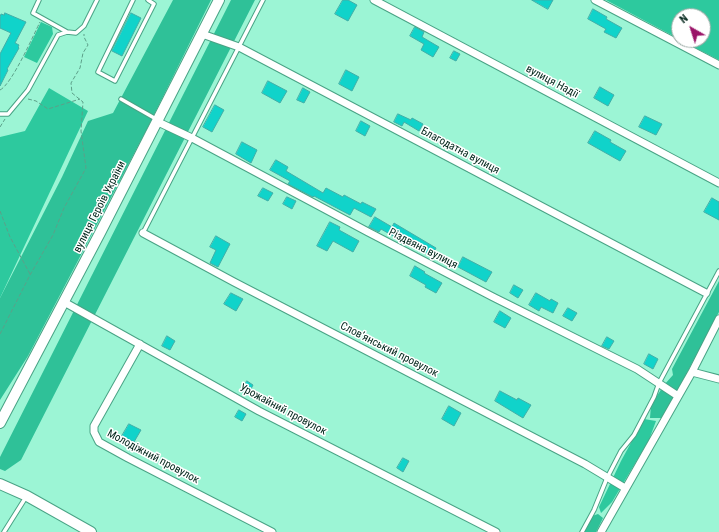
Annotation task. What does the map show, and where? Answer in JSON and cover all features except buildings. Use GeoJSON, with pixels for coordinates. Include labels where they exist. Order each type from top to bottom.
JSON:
{"type":"FeatureCollection","features":[{"type":"Feature","properties":{"kind":"main road","name":"вулиця Героїв України"},"geometry":{"type":"LineString","coordinates":[[0,423],[158,121],[219,0]]}},
{"type":"Feature","properties":{"kind":"main road"},"geometry":{"type":"LineString","coordinates":[[0,484],[27,496],[91,532]]}},
{"type":"Feature","properties":{"kind":"street","name":"вулиця Надії"},"geometry":{"type":"LineString","coordinates":[[374,0],[719,183]]}},
{"type":"Feature","properties":{"kind":"street"},"geometry":{"type":"LineString","coordinates":[[595,0],[719,64]]}},
{"type":"Feature","properties":{"kind":"street","name":"Благодатна вулиця"},"geometry":{"type":"LineString","coordinates":[[202,34],[239,47],[706,293]]}},
{"type":"Feature","properties":{"kind":"street","name":"Різдвяна вулиця"},"geometry":{"type":"LineString","coordinates":[[158,121],[368,232],[637,369],[678,396]]}},
{"type":"Feature","properties":{"kind":"street","name":"Словʼянський провулок"},"geometry":{"type":"LineString","coordinates":[[143,232],[234,282],[585,464],[625,488]]}},
{"type":"Feature","properties":{"kind":"street","name":"Урожайний провулок"},"geometry":{"type":"LineString","coordinates":[[64,302],[259,411],[496,532]]}},
{"type":"Feature","properties":{"kind":"street"},"geometry":{"type":"LineString","coordinates":[[601,532],[692,372],[719,319]]}},
{"type":"Feature","properties":{"kind":"street","name":"Молодіжний провулок"},"geometry":{"type":"LineString","coordinates":[[140,344],[94,426],[94,432],[99,442],[272,532]]}},
{"type":"Feature","properties":{"kind":"street"},"geometry":{"type":"LineString","coordinates":[[692,372],[719,379]]}},
{"type":"Feature","properties":{"kind":"lane"},"geometry":{"type":"LineString","coordinates":[[39,0],[33,13],[67,32],[76,33],[84,26],[97,0]]}},
{"type":"Feature","properties":{"kind":"lane"},"geometry":{"type":"LineString","coordinates":[[133,0],[98,72],[115,81],[154,4],[148,0]]}},
{"type":"Feature","properties":{"kind":"lane"},"geometry":{"type":"LineString","coordinates":[[143,232],[263,0]]}},
{"type":"Feature","properties":{"kind":"lane"},"geometry":{"type":"LineString","coordinates":[[0,114],[8,114],[28,90],[58,35],[67,32]]}},
{"type":"Feature","properties":{"kind":"lane"},"geometry":{"type":"LineString","coordinates":[[121,99],[158,121]]}},
{"type":"Feature","properties":{"kind":"lane"},"geometry":{"type":"LineString","coordinates":[[582,532],[594,510],[607,478],[621,451],[637,429],[654,397],[659,383],[719,271]]}},
{"type":"Feature","properties":{"kind":"lane"},"geometry":{"type":"LineString","coordinates":[[4,532],[27,496]]}},
{"type":"Feature","properties":{"kind":"path"},"geometry":{"type":"LineString","coordinates":[[0,90],[11,78],[42,18]]}},
{"type":"Feature","properties":{"kind":"path"},"geometry":{"type":"LineString","coordinates":[[0,334],[30,275],[53,235],[64,208],[86,168],[81,131],[83,102],[72,93],[70,89],[71,83],[80,68],[83,53],[88,44],[84,37],[84,26]]}},
{"type":"Feature","properties":{"kind":"path"},"geometry":{"type":"LineString","coordinates":[[21,98],[36,101],[48,109],[81,99]]}},
{"type":"Feature","properties":{"kind":"path"},"geometry":{"type":"LineString","coordinates":[[0,127],[8,114]]}},
{"type":"Feature","properties":{"kind":"path"},"geometry":{"type":"LineString","coordinates":[[0,211],[10,237],[30,275]]}},
{"type":"Feature","properties":{"kind":"green space"},"geometry":{"type":"Polygon","coordinates":[[[173,0],[211,0],[149,125],[28,356],[0,400],[0,298],[62,177],[88,121],[113,113],[173,0]]]}},
{"type":"Feature","properties":{"kind":"green space"},"geometry":{"type":"Polygon","coordinates":[[[231,0],[255,0],[21,460],[5,471],[0,469],[0,457],[231,0]]]}},
{"type":"Feature","properties":{"kind":"green space"},"geometry":{"type":"Polygon","coordinates":[[[606,0],[719,0],[719,60],[696,48],[711,48],[711,8],[671,8],[671,35],[606,0]]]}},
{"type":"Feature","properties":{"kind":"green space"},"geometry":{"type":"Polygon","coordinates":[[[41,22],[52,27],[53,34],[37,63],[24,57],[41,22]]]}},
{"type":"Feature","properties":{"kind":"green space"},"geometry":{"type":"Polygon","coordinates":[[[49,88],[88,111],[0,298],[0,137],[25,131],[49,88]]]}},
{"type":"Feature","properties":{"kind":"green space"},"geometry":{"type":"Polygon","coordinates":[[[719,281],[719,312],[663,418],[650,418],[651,405],[664,385],[673,375],[672,369],[719,281]]]}},
{"type":"Feature","properties":{"kind":"green space"},"geometry":{"type":"Polygon","coordinates":[[[644,419],[656,421],[649,440],[612,502],[601,513],[599,507],[621,461],[644,419]]]}},
{"type":"Feature","properties":{"kind":"green space"},"geometry":{"type":"Polygon","coordinates":[[[598,514],[603,518],[596,532],[584,532],[592,516],[598,514]]]}}]}
